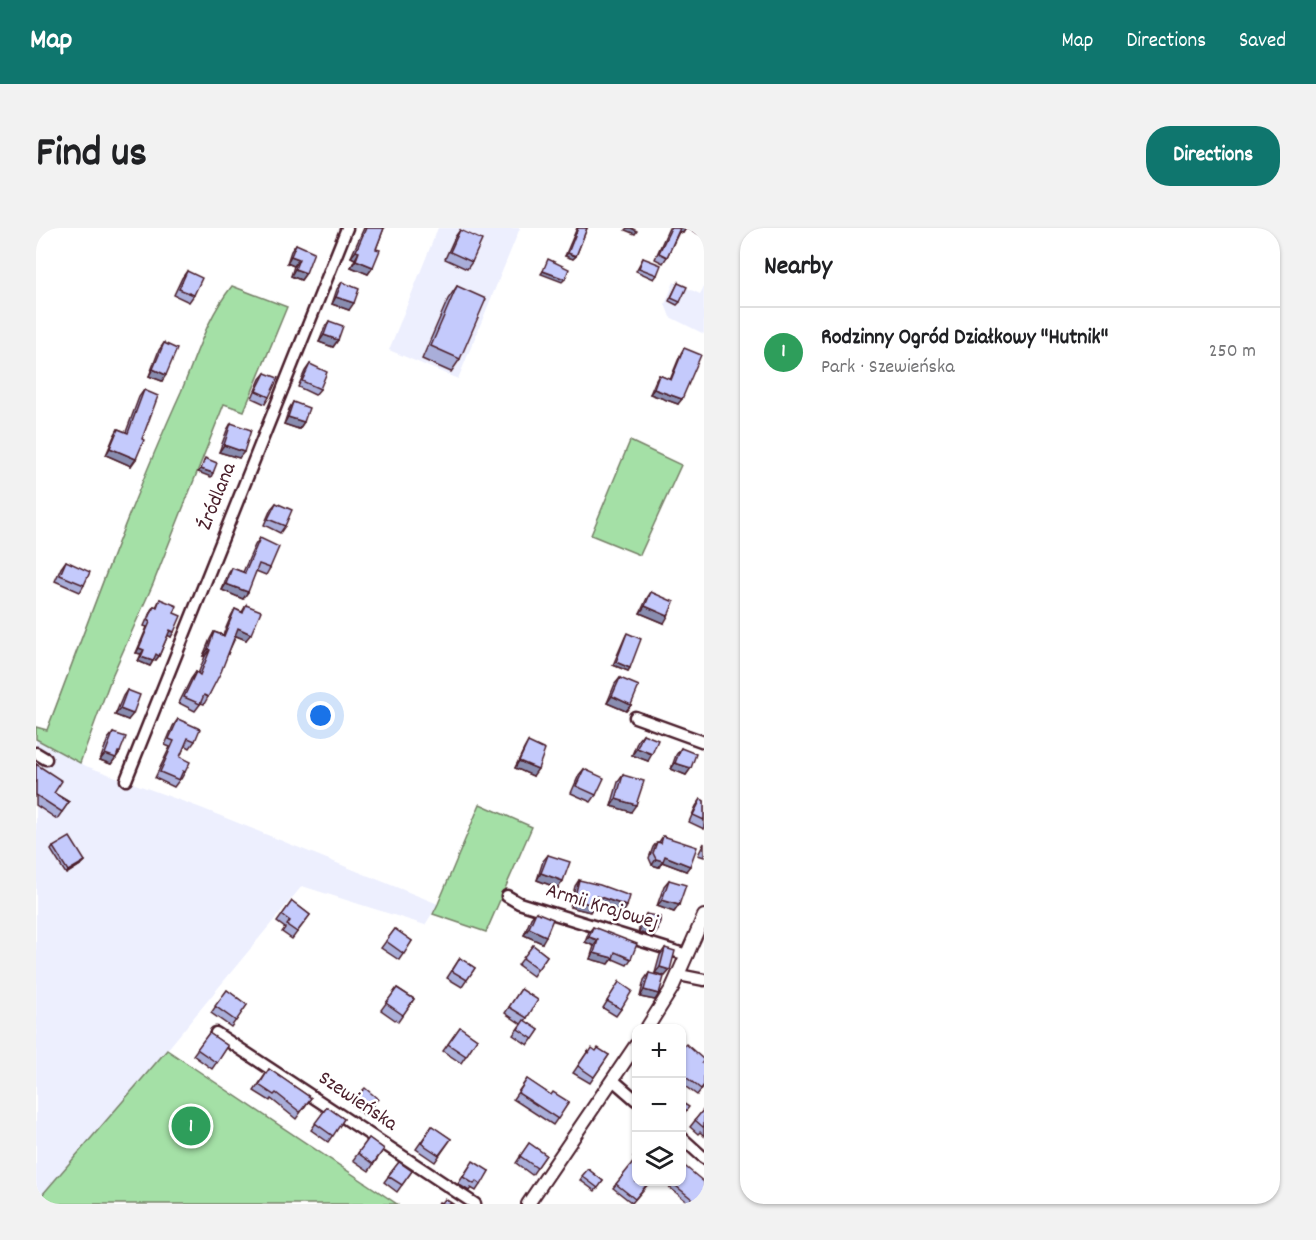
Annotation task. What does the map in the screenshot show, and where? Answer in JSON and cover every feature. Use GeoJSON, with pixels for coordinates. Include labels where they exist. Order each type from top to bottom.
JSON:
{"type":"FeatureCollection","features":[{"type":"Feature","properties":{"kind":"street","name":"Źródlana"},"geometry":{"type":"LineString","coordinates":[[126,780],[347,228]]}},
{"type":"Feature","properties":{"kind":"street"},"geometry":{"type":"LineString","coordinates":[[634,717],[704,742]]}},
{"type":"Feature","properties":{"kind":"street"},"geometry":{"type":"LineString","coordinates":[[36,753],[46,759]]}},
{"type":"Feature","properties":{"kind":"street","name":"Armii Krajowej"},"geometry":{"type":"LineString","coordinates":[[507,897],[687,955]]}},
{"type":"Feature","properties":{"kind":"street"},"geometry":{"type":"LineString","coordinates":[[650,1024],[679,975],[704,916]]}},
{"type":"Feature","properties":{"kind":"street"},"geometry":{"type":"LineString","coordinates":[[679,975],[704,980]]}},
{"type":"Feature","properties":{"kind":"street","name":"Szewieńska"},"geometry":{"type":"LineString","coordinates":[[216,1033],[475,1204]]}},
{"type":"Feature","properties":{"kind":"street"},"geometry":{"type":"LineString","coordinates":[[528,1204],[632,1051]]}},
{"type":"Feature","properties":{"kind":"street"},"geometry":{"type":"LineString","coordinates":[[613,1080],[632,1097]]}},
{"type":"Feature","properties":{"kind":"street"},"geometry":{"type":"LineString","coordinates":[[686,1142],[704,1158]]}},
{"type":"Feature","properties":{"kind":"shaded area"},"geometry":{"type":"Polygon","coordinates":[[[438,228],[520,228],[458,379],[389,350],[438,228]]]}},
{"type":"Feature","properties":{"kind":"shaded area"},"geometry":{"type":"Polygon","coordinates":[[[674,282],[700,294],[704,287],[704,334],[670,317],[665,304],[674,282]]]}},
{"type":"Feature","properties":{"kind":"shaded area"},"geometry":{"type":"Polygon","coordinates":[[[36,739],[86,766],[201,808],[438,904],[425,925],[302,886],[167,1050],[36,1202],[36,739]]]}},
{"type":"Feature","properties":{"kind":"green space"},"geometry":{"type":"Polygon","coordinates":[[[232,286],[287,307],[244,411],[224,404],[153,584],[112,676],[80,763],[36,739],[36,727],[47,730],[111,560],[197,350],[215,311],[232,286]]]}},
{"type":"Feature","properties":{"kind":"green space"},"geometry":{"type":"Polygon","coordinates":[[[630,441],[681,465],[640,555],[591,535],[630,441]]]}},
{"type":"Feature","properties":{"kind":"green space"},"geometry":{"type":"Polygon","coordinates":[[[480,804],[532,827],[486,932],[433,914],[480,804]]]}},
{"type":"Feature","properties":{"kind":"green space"},"geometry":{"type":"Polygon","coordinates":[[[167,1050],[397,1204],[36,1204],[167,1050]]]}},
{"type":"Feature","properties":{"kind":"building"},"geometry":{"type":"Polygon","coordinates":[[[366,228],[384,228],[376,249],[380,250],[373,267],[356,260],[359,252],[356,251],[366,228]]]}},
{"type":"Feature","properties":{"kind":"building"},"geometry":{"type":"Polygon","coordinates":[[[578,228],[587,228],[576,256],[568,253],[578,228]]]}},
{"type":"Feature","properties":{"kind":"building"},"geometry":{"type":"Polygon","coordinates":[[[671,228],[680,228],[667,257],[659,253],[671,228]]]}},
{"type":"Feature","properties":{"kind":"building"},"geometry":{"type":"Polygon","coordinates":[[[460,230],[482,240],[472,262],[450,252],[460,230]]]}},
{"type":"Feature","properties":{"kind":"building"},"geometry":{"type":"Polygon","coordinates":[[[296,244],[314,252],[306,273],[295,269],[299,259],[291,256],[296,244]]]}},
{"type":"Feature","properties":{"kind":"building"},"geometry":{"type":"Polygon","coordinates":[[[643,258],[661,265],[657,275],[639,268],[643,258]]]}},
{"type":"Feature","properties":{"kind":"building"},"geometry":{"type":"Polygon","coordinates":[[[548,259],[569,269],[565,279],[543,271],[548,259]]]}},
{"type":"Feature","properties":{"kind":"building"},"geometry":{"type":"Polygon","coordinates":[[[187,271],[202,278],[194,295],[179,289],[187,271]]]}},
{"type":"Feature","properties":{"kind":"building"},"geometry":{"type":"Polygon","coordinates":[[[342,282],[359,289],[354,303],[336,297],[342,282]]]}},
{"type":"Feature","properties":{"kind":"building"},"geometry":{"type":"Polygon","coordinates":[[[678,283],[687,287],[680,302],[671,298],[678,283]]]}},
{"type":"Feature","properties":{"kind":"building"},"geometry":{"type":"Polygon","coordinates":[[[457,286],[486,299],[460,359],[431,346],[457,286]]]}},
{"type":"Feature","properties":{"kind":"building"},"geometry":{"type":"Polygon","coordinates":[[[329,321],[343,326],[338,340],[324,335],[329,321]]]}},
{"type":"Feature","properties":{"kind":"building"},"geometry":{"type":"Polygon","coordinates":[[[164,343],[177,349],[166,375],[153,369],[164,343]]]}},
{"type":"Feature","properties":{"kind":"building"},"geometry":{"type":"Polygon","coordinates":[[[684,348],[701,355],[682,399],[654,389],[659,375],[671,380],[684,348]]]}},
{"type":"Feature","properties":{"kind":"building"},"geometry":{"type":"Polygon","coordinates":[[[310,364],[327,372],[320,389],[302,381],[310,364]]]}},
{"type":"Feature","properties":{"kind":"building"},"geometry":{"type":"Polygon","coordinates":[[[265,373],[278,378],[269,397],[256,391],[265,373]]]}},
{"type":"Feature","properties":{"kind":"building"},"geometry":{"type":"Polygon","coordinates":[[[144,390],[158,396],[136,459],[110,448],[118,429],[128,433],[144,390]]]}},
{"type":"Feature","properties":{"kind":"building"},"geometry":{"type":"Polygon","coordinates":[[[293,402],[309,408],[304,422],[288,417],[293,402]]]}},
{"type":"Feature","properties":{"kind":"building"},"geometry":{"type":"Polygon","coordinates":[[[231,423],[251,430],[244,452],[224,445],[231,423]]]}},
{"type":"Feature","properties":{"kind":"building"},"geometry":{"type":"Polygon","coordinates":[[[205,458],[217,463],[213,473],[201,469],[205,458]]]}},
{"type":"Feature","properties":{"kind":"building"},"geometry":{"type":"Polygon","coordinates":[[[276,503],[292,510],[285,526],[268,519],[276,503]]]}},
{"type":"Feature","properties":{"kind":"building"},"geometry":{"type":"Polygon","coordinates":[[[260,538],[279,547],[270,568],[259,564],[248,592],[226,584],[232,568],[245,573],[260,538]]]}},
{"type":"Feature","properties":{"kind":"building"},"geometry":{"type":"Polygon","coordinates":[[[66,561],[90,572],[84,585],[60,575],[66,561]]]}},
{"type":"Feature","properties":{"kind":"building"},"geometry":{"type":"Polygon","coordinates":[[[651,592],[674,602],[668,616],[645,606],[651,592]]]}},
{"type":"Feature","properties":{"kind":"building"},"geometry":{"type":"Polygon","coordinates":[[[160,599],[177,606],[174,613],[181,616],[174,632],[170,630],[159,656],[156,654],[153,661],[141,657],[144,650],[139,648],[154,606],[157,607],[160,599]]]}},
{"type":"Feature","properties":{"kind":"building"},"geometry":{"type":"Polygon","coordinates":[[[246,605],[261,611],[251,634],[238,628],[221,672],[208,697],[204,695],[200,704],[184,697],[196,672],[200,675],[214,632],[224,636],[235,609],[243,613],[246,605]]]}},
{"type":"Feature","properties":{"kind":"building"},"geometry":{"type":"Polygon","coordinates":[[[627,633],[641,639],[630,668],[616,662],[627,633]]]}},
{"type":"Feature","properties":{"kind":"building"},"geometry":{"type":"Polygon","coordinates":[[[620,678],[639,686],[631,705],[612,696],[620,678]]]}},
{"type":"Feature","properties":{"kind":"building"},"geometry":{"type":"Polygon","coordinates":[[[127,690],[140,695],[133,714],[120,709],[127,690]]]}},
{"type":"Feature","properties":{"kind":"building"},"geometry":{"type":"Polygon","coordinates":[[[178,719],[200,729],[195,741],[188,738],[180,757],[190,762],[179,780],[160,772],[174,741],[169,739],[178,719]]]}},
{"type":"Feature","properties":{"kind":"building"},"geometry":{"type":"Polygon","coordinates":[[[113,733],[126,737],[116,758],[105,754],[113,733]]]}},
{"type":"Feature","properties":{"kind":"building"},"geometry":{"type":"Polygon","coordinates":[[[643,734],[658,740],[652,754],[637,748],[643,734]]]}},
{"type":"Feature","properties":{"kind":"building"},"geometry":{"type":"Polygon","coordinates":[[[528,742],[545,750],[538,769],[519,761],[528,742]]]}},
{"type":"Feature","properties":{"kind":"building"},"geometry":{"type":"Polygon","coordinates":[[[681,748],[696,754],[691,768],[675,763],[681,748]]]}},
{"type":"Feature","properties":{"kind":"building"},"geometry":{"type":"Polygon","coordinates":[[[36,764],[62,781],[54,793],[69,802],[62,812],[36,795],[36,764]]]}},
{"type":"Feature","properties":{"kind":"building"},"geometry":{"type":"Polygon","coordinates":[[[584,769],[604,778],[596,795],[576,786],[584,769]]]}},
{"type":"Feature","properties":{"kind":"building"},"geometry":{"type":"Polygon","coordinates":[[[623,775],[644,781],[636,805],[616,799],[623,775]]]}},
{"type":"Feature","properties":{"kind":"building"},"geometry":{"type":"Polygon","coordinates":[[[701,799],[704,801],[704,820],[693,815],[701,799]]]}},
{"type":"Feature","properties":{"kind":"building"},"geometry":{"type":"Polygon","coordinates":[[[663,836],[697,847],[690,866],[665,856],[663,861],[656,859],[653,853],[657,842],[661,843],[663,836]]]}},
{"type":"Feature","properties":{"kind":"building"},"geometry":{"type":"Polygon","coordinates":[[[70,837],[85,861],[68,871],[53,847],[70,837]]]}},
{"type":"Feature","properties":{"kind":"building"},"geometry":{"type":"Polygon","coordinates":[[[548,855],[570,862],[563,881],[541,873],[548,855]]]}},
{"type":"Feature","properties":{"kind":"building"},"geometry":{"type":"Polygon","coordinates":[[[579,880],[630,896],[627,906],[597,896],[594,905],[574,900],[579,880]]]}},
{"type":"Feature","properties":{"kind":"building"},"geometry":{"type":"Polygon","coordinates":[[[669,880],[686,885],[679,905],[662,900],[669,880]]]}},
{"type":"Feature","properties":{"kind":"building"},"geometry":{"type":"Polygon","coordinates":[[[292,901],[310,915],[297,932],[287,925],[290,921],[282,915],[292,901]]]}},
{"type":"Feature","properties":{"kind":"building"},"geometry":{"type":"Polygon","coordinates":[[[536,912],[553,919],[546,936],[529,928],[536,912]]]}},
{"type":"Feature","properties":{"kind":"building"},"geometry":{"type":"Polygon","coordinates":[[[646,914],[661,917],[658,930],[643,925],[646,914]]]}},
{"type":"Feature","properties":{"kind":"building"},"geometry":{"type":"Polygon","coordinates":[[[593,927],[637,944],[631,959],[615,952],[613,958],[594,953],[598,940],[589,937],[593,927]]]}},
{"type":"Feature","properties":{"kind":"building"},"geometry":{"type":"Polygon","coordinates":[[[395,929],[412,941],[404,954],[386,941],[395,929]]]}},
{"type":"Feature","properties":{"kind":"building"},"geometry":{"type":"Polygon","coordinates":[[[533,945],[547,956],[538,969],[523,958],[533,945]]]}},
{"type":"Feature","properties":{"kind":"building"},"geometry":{"type":"Polygon","coordinates":[[[665,948],[675,951],[670,970],[660,967],[665,948]]]}},
{"type":"Feature","properties":{"kind":"building"},"geometry":{"type":"Polygon","coordinates":[[[460,958],[475,968],[467,980],[452,971],[460,958]]]}},
{"type":"Feature","properties":{"kind":"building"},"geometry":{"type":"Polygon","coordinates":[[[649,973],[664,977],[659,994],[644,990],[649,973]]]}},
{"type":"Feature","properties":{"kind":"building"},"geometry":{"type":"Polygon","coordinates":[[[619,982],[632,991],[621,1009],[607,1001],[619,982]]]}},
{"type":"Feature","properties":{"kind":"building"},"geometry":{"type":"Polygon","coordinates":[[[397,988],[414,999],[403,1015],[386,1003],[397,988]]]}},
{"type":"Feature","properties":{"kind":"building"},"geometry":{"type":"Polygon","coordinates":[[[521,989],[538,1000],[527,1018],[509,1007],[521,989]]]}},
{"type":"Feature","properties":{"kind":"building"},"geometry":{"type":"Polygon","coordinates":[[[227,990],[247,1005],[236,1021],[215,1006],[227,990]]]}},
{"type":"Feature","properties":{"kind":"building"},"geometry":{"type":"Polygon","coordinates":[[[524,1020],[539,1030],[533,1039],[518,1029],[524,1020]]]}},
{"type":"Feature","properties":{"kind":"building"},"geometry":{"type":"Polygon","coordinates":[[[460,1027],[477,1039],[466,1056],[448,1044],[460,1027]]]}},
{"type":"Feature","properties":{"kind":"building"},"geometry":{"type":"Polygon","coordinates":[[[209,1033],[228,1046],[217,1063],[197,1049],[209,1033]]]}},
{"type":"Feature","properties":{"kind":"building"},"geometry":{"type":"Polygon","coordinates":[[[686,1044],[704,1060],[702,1063],[704,1065],[704,1085],[701,1089],[687,1078],[686,1044]]]}},
{"type":"Feature","properties":{"kind":"building"},"geometry":{"type":"Polygon","coordinates":[[[592,1048],[596,1051],[598,1048],[609,1055],[594,1077],[578,1066],[592,1048]]]}},
{"type":"Feature","properties":{"kind":"building"},"geometry":{"type":"Polygon","coordinates":[[[269,1069],[311,1098],[300,1112],[276,1093],[274,1095],[259,1085],[269,1069]]]}},
{"type":"Feature","properties":{"kind":"building"},"geometry":{"type":"Polygon","coordinates":[[[527,1079],[551,1095],[553,1092],[569,1102],[558,1119],[518,1093],[527,1079]]]}},
{"type":"Feature","properties":{"kind":"building"},"geometry":{"type":"Polygon","coordinates":[[[365,1088],[378,1099],[369,1109],[356,1097],[365,1088]]]}},
{"type":"Feature","properties":{"kind":"building"},"geometry":{"type":"Polygon","coordinates":[[[327,1107],[344,1119],[333,1136],[315,1123],[327,1107]]]}},
{"type":"Feature","properties":{"kind":"building"},"geometry":{"type":"Polygon","coordinates":[[[704,1109],[704,1126],[703,1127],[695,1120],[704,1109]]]}},
{"type":"Feature","properties":{"kind":"building"},"geometry":{"type":"Polygon","coordinates":[[[432,1126],[451,1139],[439,1155],[421,1143],[432,1126]]]}},
{"type":"Feature","properties":{"kind":"building"},"geometry":{"type":"Polygon","coordinates":[[[369,1138],[384,1149],[373,1164],[358,1153],[369,1138]]]}},
{"type":"Feature","properties":{"kind":"building"},"geometry":{"type":"Polygon","coordinates":[[[529,1143],[546,1155],[537,1168],[520,1156],[529,1143]]]}},
{"type":"Feature","properties":{"kind":"building"},"geometry":{"type":"Polygon","coordinates":[[[473,1161],[489,1171],[481,1185],[476,1181],[474,1184],[463,1177],[473,1161]]]}},
{"type":"Feature","properties":{"kind":"building"},"geometry":{"type":"Polygon","coordinates":[[[399,1162],[412,1171],[402,1185],[388,1176],[399,1162]]]}},
{"type":"Feature","properties":{"kind":"building"},"geometry":{"type":"Polygon","coordinates":[[[632,1164],[632,1186],[646,1186],[635,1199],[616,1184],[632,1164]]]}},
{"type":"Feature","properties":{"kind":"building"},"geometry":{"type":"Polygon","coordinates":[[[686,1167],[704,1182],[704,1194],[697,1203],[676,1186],[686,1186],[686,1167]]]}},
{"type":"Feature","properties":{"kind":"building"},"geometry":{"type":"Polygon","coordinates":[[[588,1169],[603,1181],[598,1188],[582,1176],[588,1169]]]}},
{"type":"Feature","properties":{"kind":"building"},"geometry":{"type":"Polygon","coordinates":[[[445,1199],[453,1204],[438,1204],[445,1199]]]}},
{"type":"Feature","properties":{"kind":"place","name":"Rodzinny Ogród Działkowy \"Hutnik\""},"geometry":{"type":"Point","coordinates":[191,1126]}}]}
